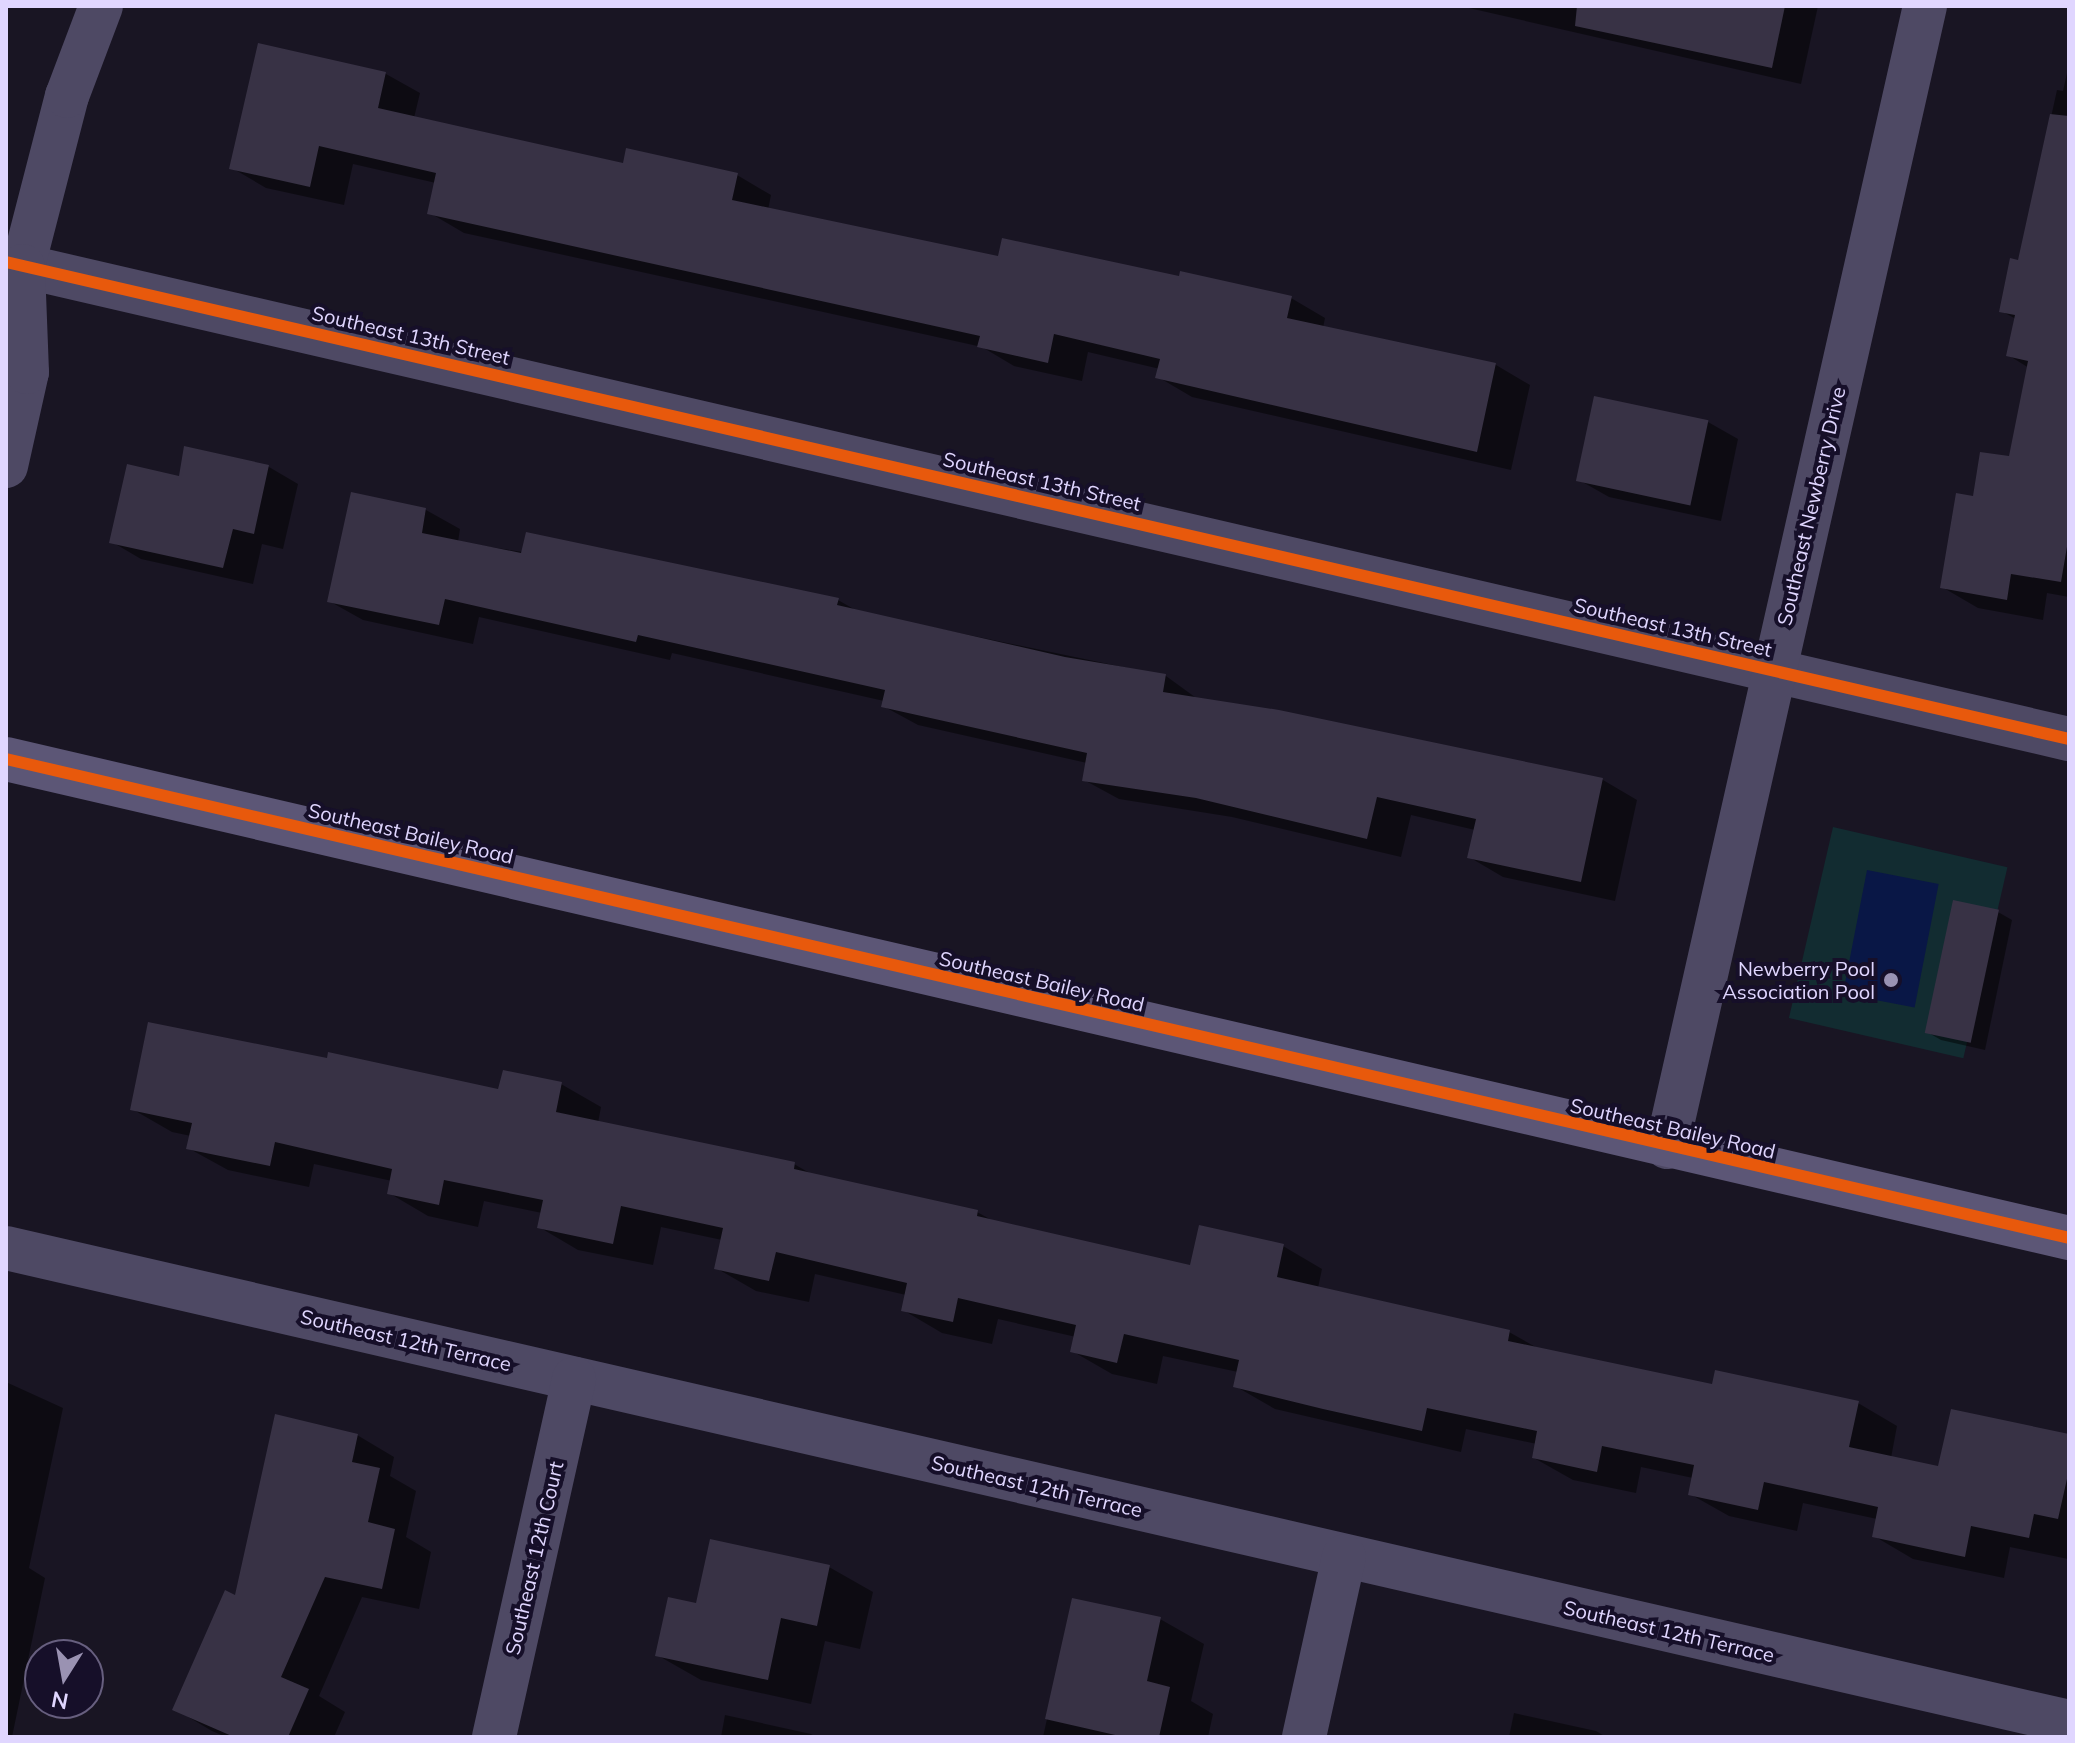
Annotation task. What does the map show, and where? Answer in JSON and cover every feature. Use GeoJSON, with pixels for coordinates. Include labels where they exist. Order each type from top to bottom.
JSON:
{"type":"FeatureCollection","features":[{"type":"Feature","properties":{"kind":"main road","name":"Southeast Bailey Road"},"geometry":{"type":"LineString","coordinates":[[6,759],[2069,1238]]}},
{"type":"Feature","properties":{"kind":"street"},"geometry":{"type":"LineString","coordinates":[[6,466],[27,372],[12,276],[67,96],[101,6]]}},
{"type":"Feature","properties":{"kind":"street","name":"Southeast Newberry Drive"},"geometry":{"type":"LineString","coordinates":[[1667,1147],[1925,6]]}},
{"type":"Feature","properties":{"kind":"street","name":"Southeast 13th Street"},"geometry":{"type":"LineString","coordinates":[[12,276],[1774,670],[2069,739]]}},
{"type":"Feature","properties":{"kind":"street","name":"Southeast 12th Terrace"},"geometry":{"type":"LineString","coordinates":[[6,1248],[2069,1722]]}},
{"type":"Feature","properties":{"kind":"street","name":"Southeast 12th Court"},"geometry":{"type":"LineString","coordinates":[[494,1737],[574,1379]]}},
{"type":"Feature","properties":{"kind":"street"},"geometry":{"type":"LineString","coordinates":[[1304,1737],[1344,1556]]}},
{"type":"Feature","properties":{"kind":"green space","name":"Newberry Pool Association Pool"},"geometry":{"type":"Polygon","coordinates":[[[1833,827],[2007,867],[1963,1058],[1789,1018],[1833,827]]]}},
{"type":"Feature","properties":{"kind":"water","name":"Newberry Pool Association Pool"},"geometry":{"type":"Polygon","coordinates":[[[1867,870],[1939,884],[1915,1008],[1843,994],[1867,870]]]}},
{"type":"Feature","properties":{"kind":"building"},"geometry":{"type":"Polygon","coordinates":[[[1577,6],[1785,6],[1772,68],[1575,26],[1577,6]]]}},
{"type":"Feature","properties":{"kind":"building"},"geometry":{"type":"Polygon","coordinates":[[[258,43],[386,72],[378,108],[623,163],[626,148],[738,173],[732,200],[998,256],[1002,238],[1179,276],[1180,271],[1292,296],[1287,318],[1496,363],[1477,452],[1155,378],[1160,359],[1054,334],[1048,363],[977,347],[980,336],[427,214],[436,173],[319,146],[310,187],[229,169],[258,43]]]}},
{"type":"Feature","properties":{"kind":"building"},"geometry":{"type":"Polygon","coordinates":[[[2050,114],[2069,116],[2069,535],[2061,582],[2011,574],[2007,600],[1940,588],[1956,493],[1973,496],[1980,452],[2009,456],[2028,361],[2006,356],[2015,315],[1999,312],[2010,258],[2018,260],[2050,114]]]}},
{"type":"Feature","properties":{"kind":"building"},"geometry":{"type":"Polygon","coordinates":[[[1594,396],[1708,420],[1690,505],[1576,481],[1594,396]]]}},
{"type":"Feature","properties":{"kind":"building"},"geometry":{"type":"Polygon","coordinates":[[[184,446],[269,465],[254,534],[233,529],[223,568],[109,543],[127,464],[179,476],[184,446]]]}},
{"type":"Feature","properties":{"kind":"building"},"geometry":{"type":"Polygon","coordinates":[[[351,492],[426,508],[422,533],[521,553],[526,532],[839,598],[837,605],[1065,657],[1166,674],[1163,692],[1279,710],[1603,778],[1581,882],[1467,858],[1476,819],[1377,797],[1367,839],[1196,798],[1082,781],[1087,753],[881,707],[885,690],[638,635],[636,642],[445,599],[439,625],[327,602],[351,492]]]}},
{"type":"Feature","properties":{"kind":"building"},"geometry":{"type":"Polygon","coordinates":[[[1953,900],[1999,910],[1971,1043],[1925,1033],[1953,900]]]}},
{"type":"Feature","properties":{"kind":"building"},"geometry":{"type":"Polygon","coordinates":[[[148,1022],[327,1058],[328,1052],[498,1089],[503,1070],[562,1082],[556,1112],[795,1162],[794,1169],[978,1210],[977,1216],[1190,1265],[1199,1225],[1284,1244],[1277,1277],[1510,1330],[1508,1341],[1712,1384],[1715,1370],[1859,1401],[1849,1447],[1938,1466],[1951,1409],[2069,1434],[2069,1470],[2058,1519],[2034,1514],[2029,1538],[1971,1526],[1965,1557],[1872,1537],[1878,1507],[1764,1482],[1758,1510],[1688,1495],[1694,1465],[1602,1446],[1597,1472],[1532,1458],[1537,1431],[1427,1408],[1422,1431],[1323,1409],[1233,1387],[1239,1360],[1124,1334],[1117,1363],[1070,1352],[1076,1325],[958,1298],[953,1322],[901,1311],[907,1283],[776,1252],[769,1281],[714,1269],[723,1228],[621,1206],[613,1244],[537,1228],[543,1200],[444,1180],[439,1205],[387,1194],[392,1169],[275,1142],[270,1166],[186,1149],[192,1123],[130,1110],[148,1022]]]}},
{"type":"Feature","properties":{"kind":"building"},"geometry":{"type":"Polygon","coordinates":[[[275,1414],[358,1434],[352,1462],[380,1468],[368,1522],[395,1529],[382,1589],[325,1577],[281,1677],[309,1689],[288,1737],[234,1737],[172,1710],[225,1590],[235,1595],[275,1414]]]}},
{"type":"Feature","properties":{"kind":"building"},"geometry":{"type":"Polygon","coordinates":[[[710,1539],[830,1565],[817,1626],[781,1618],[768,1680],[655,1656],[668,1597],[696,1603],[710,1539]]]}},
{"type":"Feature","properties":{"kind":"building"},"geometry":{"type":"Polygon","coordinates":[[[1072,1598],[1161,1617],[1147,1681],[1170,1687],[1159,1737],[1124,1737],[1045,1719],[1072,1598]]]}},
{"type":"Feature","properties":{"kind":"cycle path"},"geometry":{"type":"LineString","coordinates":[[6,262],[2069,739]]}},
{"type":"Feature","properties":{"kind":"cycle path"},"geometry":{"type":"LineString","coordinates":[[6,759],[2069,1238]]}},
{"type":"Feature","properties":{"kind":"place","name":"Newberry Pool Association Pool"},"geometry":{"type":"Point","coordinates":[1891,980]}}]}
